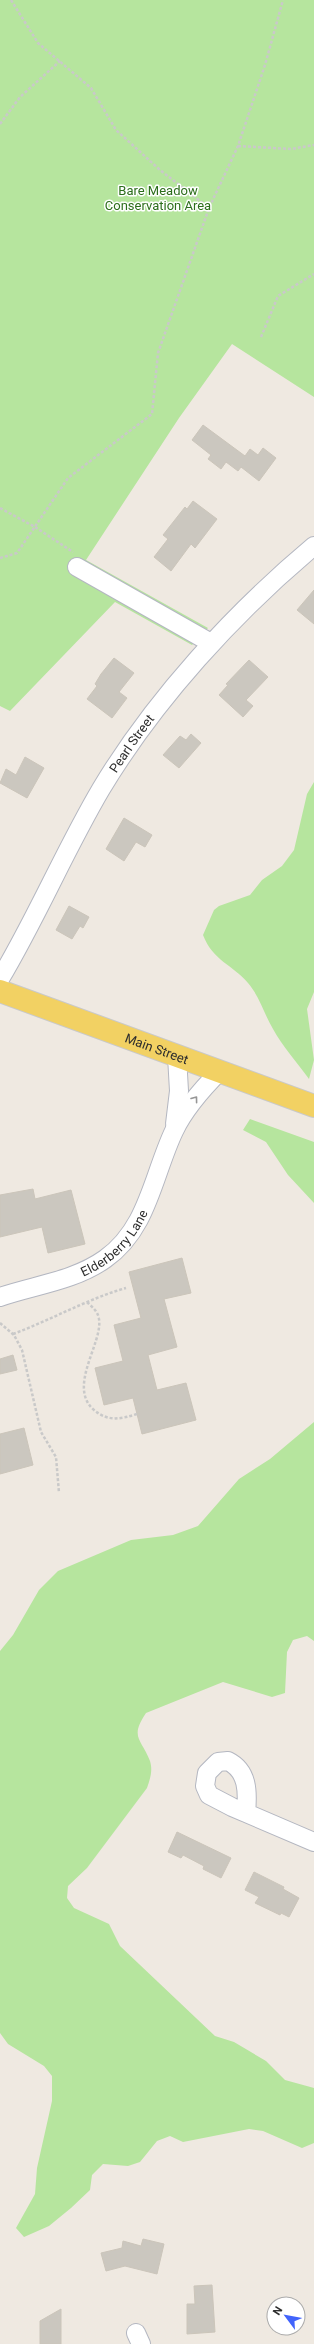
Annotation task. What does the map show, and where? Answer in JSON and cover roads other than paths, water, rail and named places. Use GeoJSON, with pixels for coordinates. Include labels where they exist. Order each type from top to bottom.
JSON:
{"type":"FeatureCollection","features":[{"type":"Feature","properties":{"kind":"main road","name":"Main Street"},"geometry":{"type":"LineString","coordinates":[[0,991],[314,1106]]}},
{"type":"Feature","properties":{"kind":"street","name":"Pearl Street"},"geometry":{"type":"LineString","coordinates":[[0,979],[102,789],[134,741],[211,644],[314,546]]}},
{"type":"Feature","properties":{"kind":"street"},"geometry":{"type":"LineString","coordinates":[[78,561],[211,644]]}},
{"type":"Feature","properties":{"kind":"street","name":"Elderberry Lane"},"geometry":{"type":"LineString","coordinates":[[174,1131],[179,1091],[177,1056]]}},
{"type":"Feature","properties":{"kind":"street","name":"Elderberry Lane"},"geometry":{"type":"LineString","coordinates":[[0,1297],[87,1270],[117,1249],[132,1232],[143,1213],[174,1131],[196,1097],[220,1072]]}},
{"type":"Feature","properties":{"kind":"street"},"geometry":{"type":"LineString","coordinates":[[246,1813],[314,1842]]}},
{"type":"Feature","properties":{"kind":"park label","name":"Bare Meadow Conservation Area"},"geometry":{"type":"Point","coordinates":[158,198]}}]}
